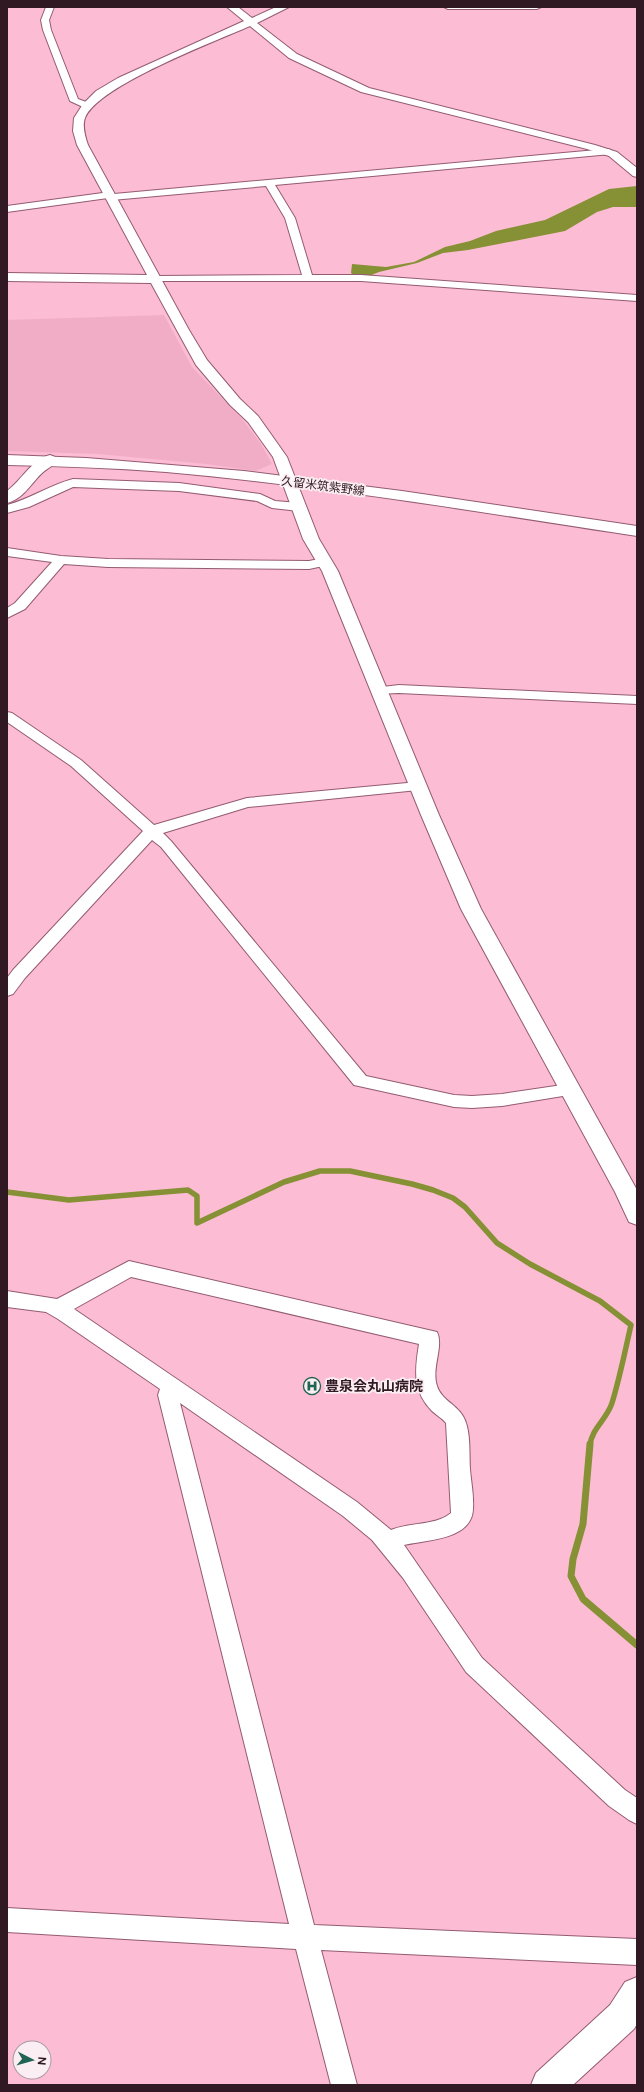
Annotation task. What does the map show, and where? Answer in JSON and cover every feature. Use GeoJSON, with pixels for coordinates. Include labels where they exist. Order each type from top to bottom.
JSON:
{"type":"FeatureCollection","features":[{"type":"Feature","properties":{"kind":"main road","name":"久留米筑紫野線"},"geometry":{"type":"LineString","coordinates":[[7,460],[50,460],[145,465],[294,493]]}},
{"type":"Feature","properties":{"kind":"main road"},"geometry":{"type":"LineString","coordinates":[[7,498],[21,488],[36,470],[50,460]]}},
{"type":"Feature","properties":{"kind":"main road","name":"久留米筑紫野線"},"geometry":{"type":"LineString","coordinates":[[7,470],[138,474],[493,519],[637,532]]}},
{"type":"Feature","properties":{"kind":"main road"},"geometry":{"type":"LineString","coordinates":[[548,2085],[622,2017],[637,1994]]}},
{"type":"Feature","properties":{"kind":"street"},"geometry":{"type":"LineString","coordinates":[[50,7],[45,20],[47,30],[74,101],[86,105]]}},
{"type":"Feature","properties":{"kind":"street"},"geometry":{"type":"LineString","coordinates":[[232,7],[292,56],[365,90],[608,152],[637,174]]}},
{"type":"Feature","properties":{"kind":"street"},"geometry":{"type":"LineString","coordinates":[[284,7],[122,80],[102,91],[86,105],[77,122],[77,132],[182,330],[201,362],[265,434],[280,457],[311,538],[330,571],[418,786],[472,909],[569,1090],[626,1191],[637,1216]]}},
{"type":"Feature","properties":{"kind":"street"},"geometry":{"type":"LineString","coordinates":[[448,7],[537,7]]}},
{"type":"Feature","properties":{"kind":"street"},"geometry":{"type":"LineString","coordinates":[[7,209],[111,196],[608,152]]}},
{"type":"Feature","properties":{"kind":"street"},"geometry":{"type":"LineString","coordinates":[[270,183],[290,218],[308,279]]}},
{"type":"Feature","properties":{"kind":"street"},"geometry":{"type":"LineString","coordinates":[[7,277],[72,279],[308,279],[415,281],[524,291],[637,298]]}},
{"type":"Feature","properties":{"kind":"street"},"geometry":{"type":"LineString","coordinates":[[7,510],[25,504],[62,486],[73,483],[179,487],[260,498],[276,505],[294,493]]}},
{"type":"Feature","properties":{"kind":"street"},"geometry":{"type":"LineString","coordinates":[[7,552],[61,560],[108,563],[309,565],[324,562]]}},
{"type":"Feature","properties":{"kind":"street"},"geometry":{"type":"LineString","coordinates":[[7,614],[20,606],[61,560]]}},
{"type":"Feature","properties":{"kind":"street"},"geometry":{"type":"LineString","coordinates":[[379,691],[399,689],[637,700]]}},
{"type":"Feature","properties":{"kind":"street"},"geometry":{"type":"LineString","coordinates":[[7,716],[76,763],[166,844],[360,1081],[454,1101],[472,1102],[502,1100],[569,1090]]}},
{"type":"Feature","properties":{"kind":"street"},"geometry":{"type":"LineString","coordinates":[[7,990],[19,974],[152,831],[247,803],[418,786]]}},
{"type":"Feature","properties":{"kind":"street"},"geometry":{"type":"LineString","coordinates":[[58,1308],[129,1269],[430,1338],[424,1372],[426,1390],[438,1405],[454,1416],[456,1423],[463,1510],[459,1519],[451,1526],[401,1536],[388,1542]]}},
{"type":"Feature","properties":{"kind":"street"},"geometry":{"type":"LineString","coordinates":[[7,1299],[27,1301],[58,1308],[350,1509],[388,1542],[417,1581],[455,1642],[474,1665],[617,1798],[637,1812]]}},
{"type":"Feature","properties":{"kind":"street"},"geometry":{"type":"LineString","coordinates":[[171,1385],[168,1395],[305,1938],[344,2085]]}},
{"type":"Feature","properties":{"kind":"street"},"geometry":{"type":"LineString","coordinates":[[7,1920],[305,1938],[637,1952]]}},
{"type":"Feature","properties":{"kind":"shaded area"},"geometry":{"type":"Polygon","coordinates":[[[637,186],[637,207],[613,207],[597,212],[565,231],[468,250],[443,253],[417,263],[379,272],[369,276],[354,275],[351,273],[352,264],[386,267],[414,262],[445,247],[470,241],[496,231],[545,220],[609,189],[637,186]]]}},
{"type":"Feature","properties":{"kind":"shaded area"},"geometry":{"type":"Polygon","coordinates":[[[164,315],[192,367],[242,419],[261,444],[272,464],[256,471],[206,464],[98,454],[7,451],[7,320],[164,315]]]}},
{"type":"Feature","properties":{"kind":"waterway"},"geometry":{"type":"LineString","coordinates":[[7,1192],[69,1200],[188,1190],[197,1196],[197,1223],[284,1182],[320,1171],[350,1171],[412,1184],[453,1198],[465,1207],[497,1243],[530,1264],[600,1301],[631,1325],[620,1374],[610,1409],[597,1428],[591,1439],[590,1445]]}},
{"type":"Feature","properties":{"kind":"waterway"},"geometry":{"type":"LineString","coordinates":[[590,1444],[583,1524],[573,1559],[571,1576],[583,1599],[637,1645]]}},
{"type":"Feature","properties":{"kind":"place","name":"豊泉会丸山病院"},"geometry":{"type":"Point","coordinates":[312,1386]}}]}
